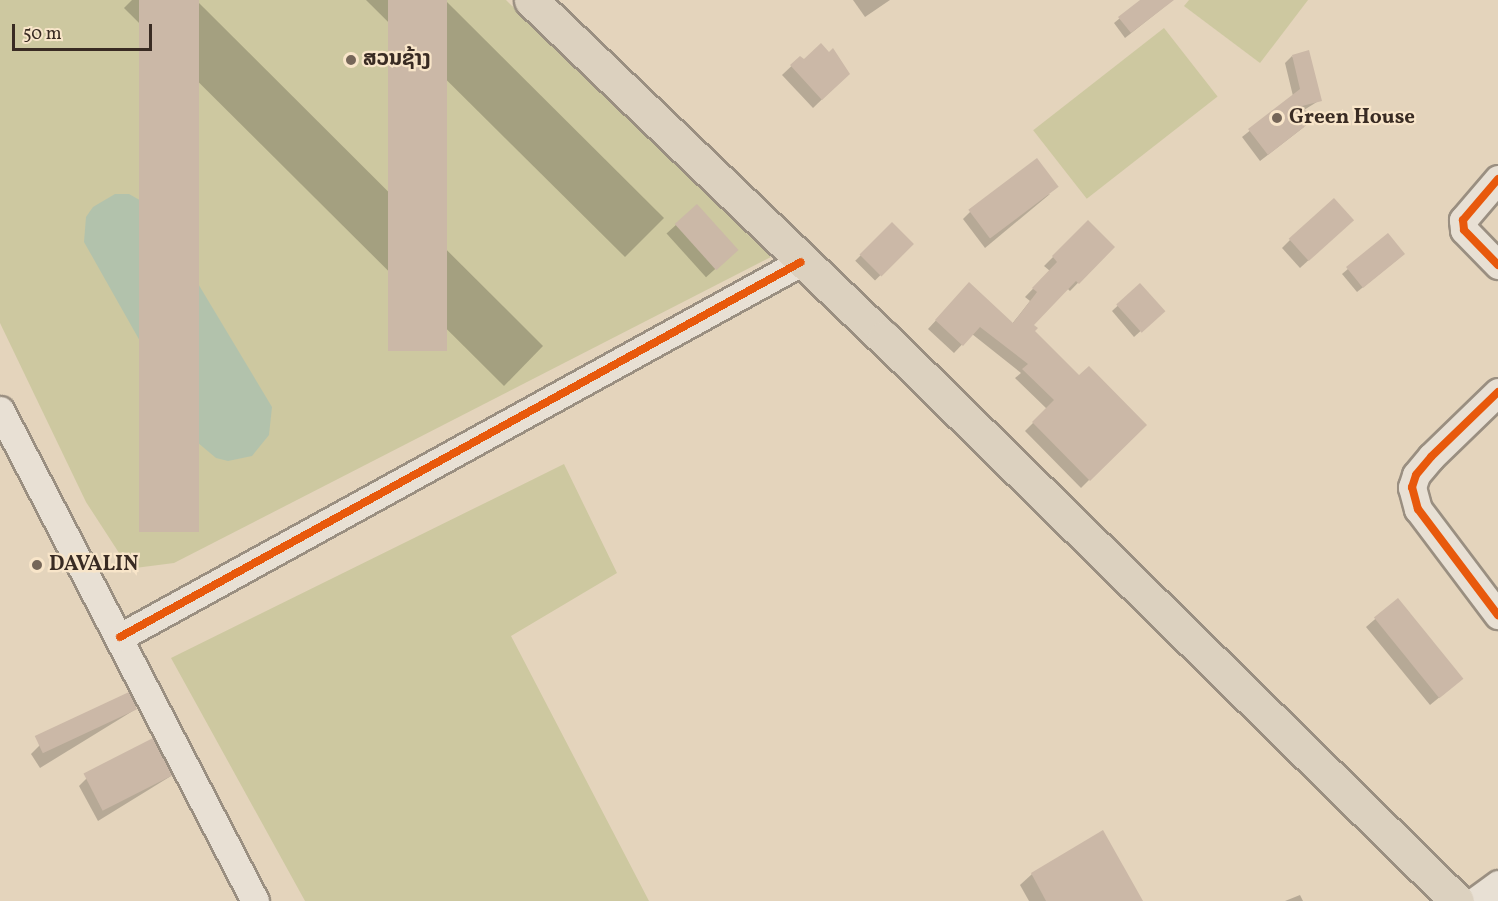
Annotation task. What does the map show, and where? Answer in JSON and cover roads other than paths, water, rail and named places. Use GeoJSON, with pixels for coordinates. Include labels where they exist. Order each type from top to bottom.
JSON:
{"type":"FeatureCollection","features":[{"type":"Feature","properties":{"kind":"main road"},"geometry":{"type":"LineString","coordinates":[[531,0],[801,262],[884,338],[1457,901]]}},
{"type":"Feature","properties":{"kind":"street"},"geometry":{"type":"LineString","coordinates":[[1498,179],[1463,220],[1464,230],[1498,265]]}},
{"type":"Feature","properties":{"kind":"street"},"geometry":{"type":"LineString","coordinates":[[120,637],[801,262]]}},
{"type":"Feature","properties":{"kind":"street"},"geometry":{"type":"LineString","coordinates":[[1498,392],[1431,457],[1416,475],[1412,487],[1418,509],[1498,615]]}},
{"type":"Feature","properties":{"kind":"street"},"geometry":{"type":"LineString","coordinates":[[0,410],[120,637],[255,901]]}},
{"type":"Feature","properties":{"kind":"street"},"geometry":{"type":"LineString","coordinates":[[1475,901],[1498,884]]}},
{"type":"Feature","properties":{"kind":"place","name":"ສວນຊ້າງ"},"geometry":{"type":"Point","coordinates":[351,60]}},
{"type":"Feature","properties":{"kind":"place","name":"Green House"},"geometry":{"type":"Point","coordinates":[1277,118]}},
{"type":"Feature","properties":{"kind":"place","name":"DAVALIN"},"geometry":{"type":"Point","coordinates":[37,565]}}]}
